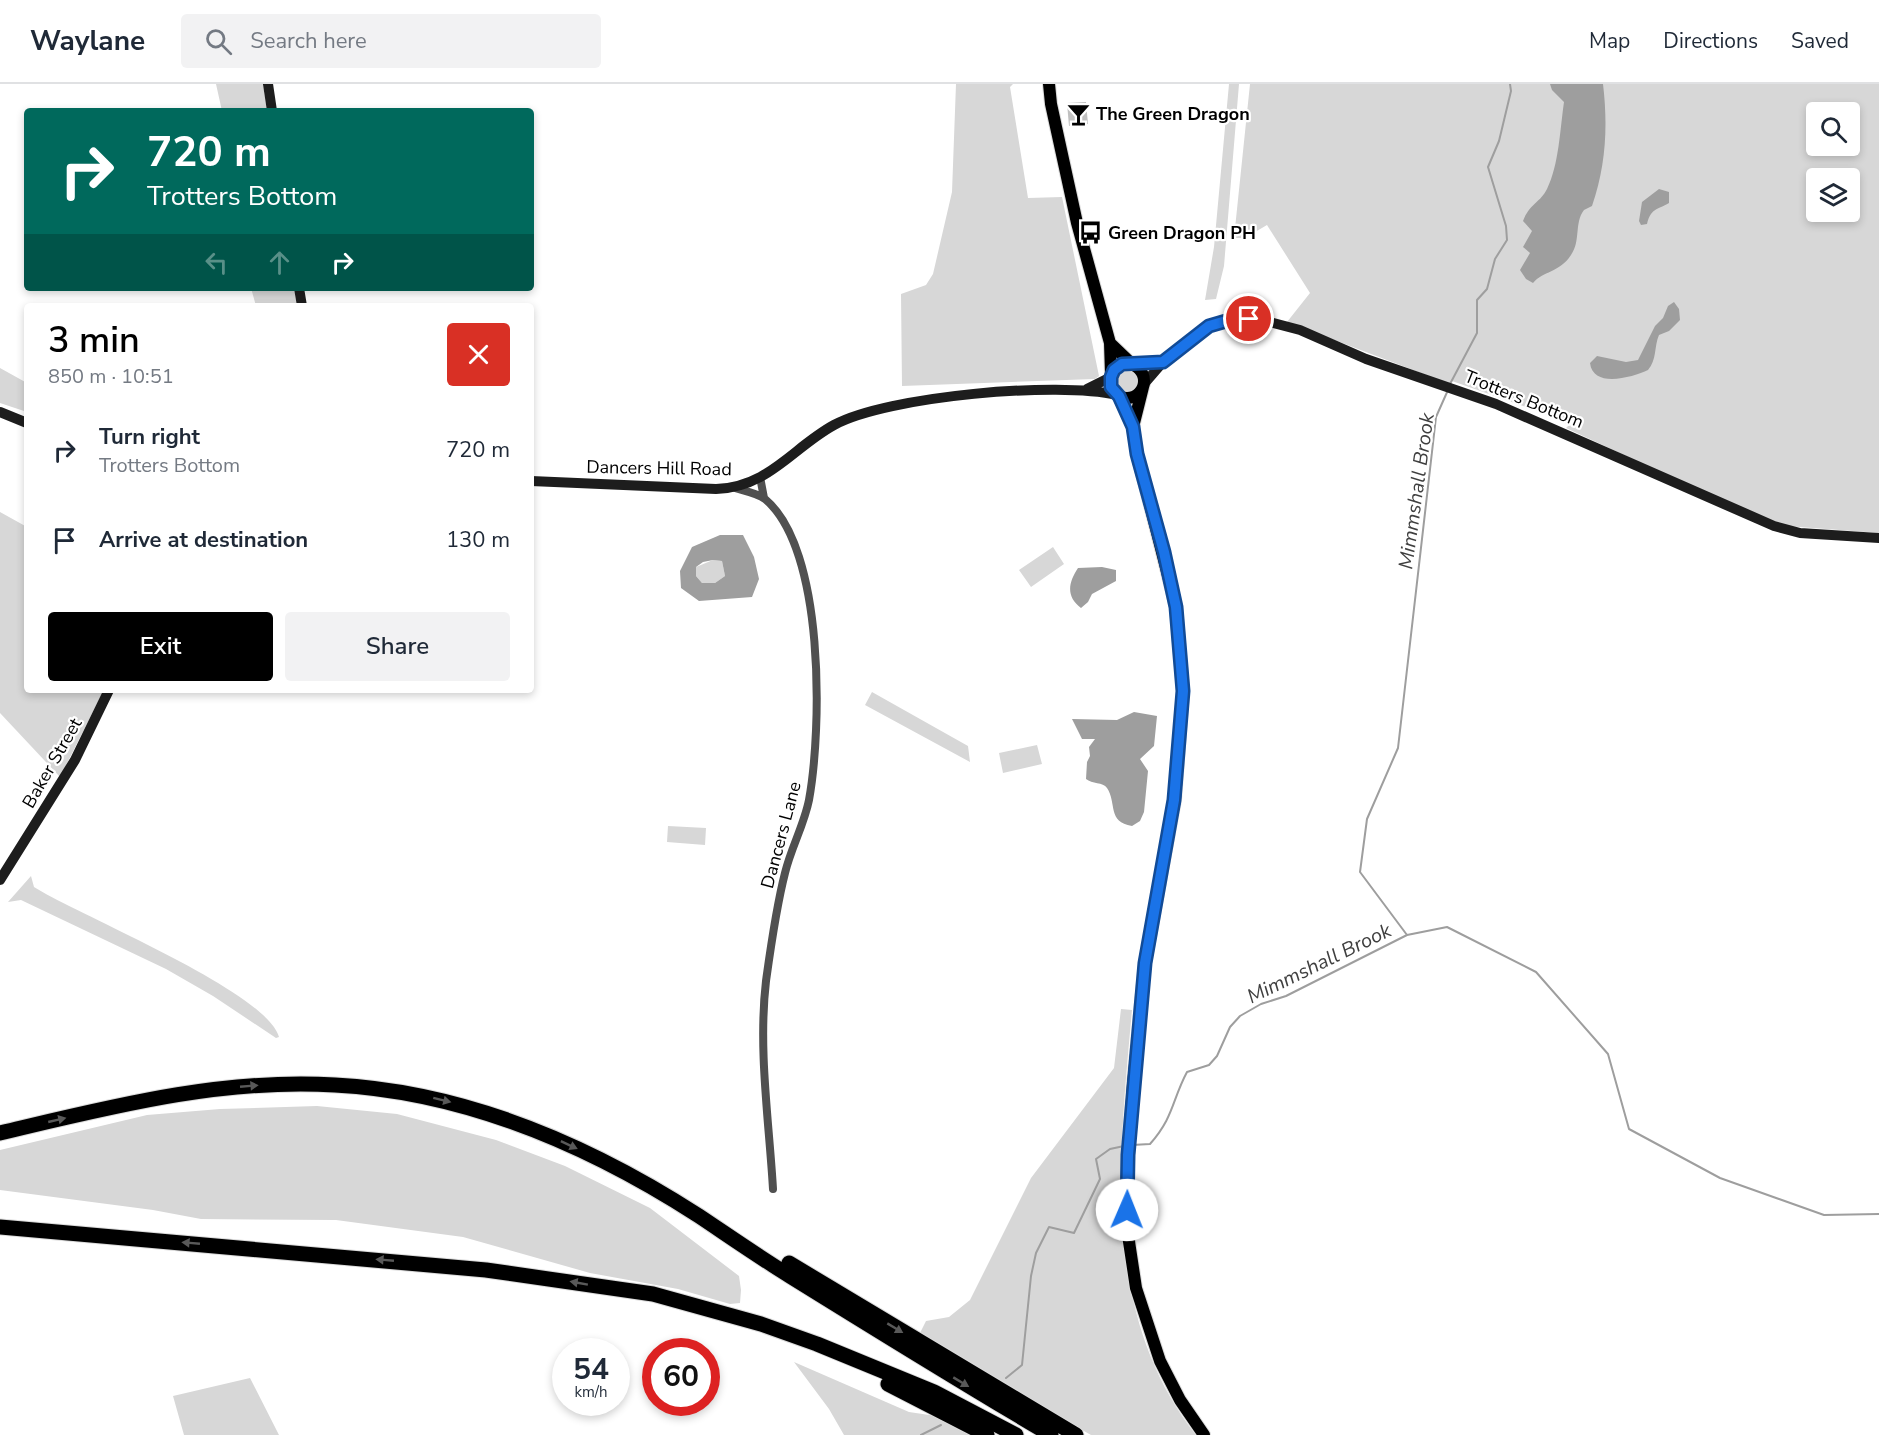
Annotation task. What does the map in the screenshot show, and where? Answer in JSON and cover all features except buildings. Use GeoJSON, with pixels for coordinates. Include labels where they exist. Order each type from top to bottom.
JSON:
{"type":"FeatureCollection","features":[{"type":"Feature","properties":{"kind":"highway"},"geometry":{"type":"LineString","coordinates":[[0,1133],[128,1103],[215,1089],[272,1084],[385,1089],[477,1109],[584,1152],[699,1216],[750,1241],[1076,1435]]}},
{"type":"Feature","properties":{"kind":"highway"},"geometry":{"type":"LineString","coordinates":[[699,1216],[911,1352],[1051,1435]]}},
{"type":"Feature","properties":{"kind":"highway"},"geometry":{"type":"LineString","coordinates":[[0,1227],[486,1270],[653,1294],[762,1324],[817,1344],[933,1392],[1016,1435]]}},
{"type":"Feature","properties":{"kind":"highway"},"geometry":{"type":"LineString","coordinates":[[636,1293],[651,1301],[729,1323],[889,1384],[987,1435]]}},
{"type":"Feature","properties":{"kind":"main road"},"geometry":{"type":"LineString","coordinates":[[1049,84],[1077,223],[1110,343],[1111,387],[1118,395],[1133,427],[1137,454],[1176,607],[1183,691],[1174,800],[1145,963],[1128,1155],[1128,1235],[1136,1288],[1160,1361],[1180,1400],[1204,1435]]}},
{"type":"Feature","properties":{"kind":"main road"},"geometry":{"type":"LineString","coordinates":[[1110,343],[1143,375],[1144,386],[1133,427]]}},
{"type":"Feature","properties":{"kind":"main road"},"geometry":{"type":"LineString","coordinates":[[1111,376],[1122,364],[1133,365]]}},
{"type":"Feature","properties":{"kind":"main road"},"geometry":{"type":"LineString","coordinates":[[1118,395],[1133,397],[1144,386]]}},
{"type":"Feature","properties":{"kind":"street"},"geometry":{"type":"LineString","coordinates":[[268,84],[272,108]]}},
{"type":"Feature","properties":{"kind":"street","name":"Trotters Bottom"},"geometry":{"type":"LineString","coordinates":[[1144,386],[1163,362],[1209,326],[1233,319],[1249,319],[1300,330],[1366,358],[1536,420],[1774,526],[1800,533],[1879,538]]}},
{"type":"Feature","properties":{"kind":"street"},"geometry":{"type":"LineString","coordinates":[[1133,365],[1163,362]]}},
{"type":"Feature","properties":{"kind":"street","name":"Dancers Hill Road"},"geometry":{"type":"LineString","coordinates":[[1087,389],[1111,376]]}},
{"type":"Feature","properties":{"kind":"street","name":"Dancers Hill Road"},"geometry":{"type":"LineString","coordinates":[[534,481],[735,488],[760,477],[794,456],[823,432],[857,416],[950,396],[1087,389],[1118,395]]}},
{"type":"Feature","properties":{"kind":"street"},"geometry":{"type":"LineString","coordinates":[[0,412],[24,422]]}},
{"type":"Feature","properties":{"kind":"street","name":"Dancers Lane"},"geometry":{"type":"LineString","coordinates":[[760,477],[764,498],[777,514],[798,550],[808,595],[819,684],[809,801],[785,872],[766,983],[765,1062],[773,1189]]}},
{"type":"Feature","properties":{"kind":"street"},"geometry":{"type":"LineString","coordinates":[[735,488],[764,498]]}},
{"type":"Feature","properties":{"kind":"street","name":"Baker Street"},"geometry":{"type":"LineString","coordinates":[[0,880],[75,760],[108,693]]}},
{"type":"Feature","properties":{"kind":"shaded area"},"geometry":{"type":"Polygon","coordinates":[[[216,84],[263,84],[267,108],[221,108],[216,84]]]}},
{"type":"Feature","properties":{"kind":"shaded area"},"geometry":{"type":"Polygon","coordinates":[[[956,84],[1013,84],[1010,87],[1028,198],[1062,197],[1099,376],[1095,379],[902,386],[901,294],[926,285],[933,274],[952,192],[956,84]]]}},
{"type":"Feature","properties":{"kind":"shaded area"},"geometry":{"type":"Polygon","coordinates":[[[1229,84],[1239,84],[1224,266],[1216,299],[1205,300],[1214,247],[1229,84]]]}},
{"type":"Feature","properties":{"kind":"shaded area"},"geometry":{"type":"Polygon","coordinates":[[[1250,84],[1879,84],[1879,533],[1786,526],[1749,513],[1566,428],[1569,425],[1543,413],[1452,381],[1450,384],[1287,322],[1310,293],[1267,225],[1245,238],[1234,238],[1250,84]]]}},
{"type":"Feature","properties":{"kind":"shaded area"},"geometry":{"type":"Polygon","coordinates":[[[1550,84],[1603,84],[1605,146],[1597,191],[1592,206],[1584,210],[1581,215],[1574,250],[1566,261],[1533,283],[1526,279],[1520,270],[1530,253],[1523,247],[1532,231],[1523,221],[1529,210],[1544,194],[1551,179],[1557,158],[1564,102],[1552,90],[1550,84]]]}},
{"type":"Feature","properties":{"kind":"shaded area"},"geometry":{"type":"Polygon","coordinates":[[[1659,189],[1669,192],[1669,203],[1655,210],[1650,215],[1647,224],[1641,225],[1639,221],[1642,202],[1659,189]]]}},
{"type":"Feature","properties":{"kind":"shaded area"},"geometry":{"type":"Polygon","coordinates":[[[252,291],[294,291],[296,303],[255,303],[252,291]]]}},
{"type":"Feature","properties":{"kind":"shaded area"},"geometry":{"type":"Polygon","coordinates":[[[1674,302],[1679,309],[1680,320],[1669,331],[1659,335],[1653,362],[1648,370],[1633,376],[1615,379],[1598,376],[1593,371],[1590,363],[1597,356],[1626,362],[1638,360],[1655,326],[1663,318],[1668,306],[1674,302]]]}},
{"type":"Feature","properties":{"kind":"shaded area"},"geometry":{"type":"Polygon","coordinates":[[[0,368],[24,381],[24,411],[0,403],[0,368]]]}},
{"type":"Feature","properties":{"kind":"shaded area"},"geometry":{"type":"Polygon","coordinates":[[[1127,368],[1136,372],[1140,381],[1136,390],[1127,394],[1118,390],[1114,381],[1118,372],[1127,368]]]}},
{"type":"Feature","properties":{"kind":"shaded area"},"geometry":{"type":"Polygon","coordinates":[[[0,512],[24,525],[24,693],[102,693],[60,777],[0,713],[0,512]]]}},
{"type":"Feature","properties":{"kind":"shaded area"},"geometry":{"type":"Polygon","coordinates":[[[720,535],[743,535],[754,557],[759,579],[752,597],[699,601],[681,588],[680,571],[692,547],[720,535]],[[722,561],[703,562],[696,567],[696,576],[702,583],[715,583],[725,576],[722,561]]]}},
{"type":"Feature","properties":{"kind":"shaded area"},"geometry":{"type":"Polygon","coordinates":[[[1053,547],[1064,564],[1031,587],[1019,570],[1053,547]]]}},
{"type":"Feature","properties":{"kind":"shaded area"},"geometry":{"type":"Polygon","coordinates":[[[713,560],[722,561],[725,576],[715,583],[702,583],[696,576],[696,567],[713,560]]]}},
{"type":"Feature","properties":{"kind":"shaded area"},"geometry":{"type":"Polygon","coordinates":[[[1102,567],[1116,570],[1116,581],[1092,594],[1081,608],[1073,599],[1070,589],[1078,568],[1102,567]]]}},
{"type":"Feature","properties":{"kind":"shaded area"},"geometry":{"type":"Polygon","coordinates":[[[872,692],[968,746],[970,762],[865,705],[872,692]]]}},
{"type":"Feature","properties":{"kind":"shaded area"},"geometry":{"type":"Polygon","coordinates":[[[1134,712],[1157,716],[1154,746],[1140,759],[1148,771],[1144,812],[1140,821],[1132,826],[1124,824],[1116,816],[1107,788],[1086,779],[1087,762],[1090,756],[1089,747],[1095,739],[1082,739],[1072,719],[1117,720],[1134,712]]]}},
{"type":"Feature","properties":{"kind":"shaded area"},"geometry":{"type":"Polygon","coordinates":[[[1037,745],[1042,764],[1003,773],[999,753],[1037,745]]]}},
{"type":"Feature","properties":{"kind":"shaded area"},"geometry":{"type":"Polygon","coordinates":[[[668,826],[706,828],[705,845],[667,842],[668,826]]]}},
{"type":"Feature","properties":{"kind":"shaded area"},"geometry":{"type":"Polygon","coordinates":[[[31,876],[34,887],[169,956],[242,998],[267,1019],[279,1037],[276,1038],[213,996],[166,969],[21,900],[8,902],[31,876]]]}},
{"type":"Feature","properties":{"kind":"shaded area"},"geometry":{"type":"Polygon","coordinates":[[[1121,1009],[1132,1010],[1121,1176],[1123,1231],[1130,1285],[1144,1338],[1165,1388],[1196,1435],[1091,1435],[918,1337],[926,1321],[949,1317],[970,1300],[1031,1178],[1114,1068],[1121,1009]]]}},
{"type":"Feature","properties":{"kind":"shaded area"},"geometry":{"type":"Polygon","coordinates":[[[317,1106],[397,1114],[496,1140],[565,1166],[650,1208],[739,1276],[740,1303],[730,1304],[678,1289],[590,1273],[463,1237],[336,1220],[201,1219],[153,1210],[0,1190],[0,1150],[147,1115],[220,1109],[317,1106]]]}},
{"type":"Feature","properties":{"kind":"shaded area"},"geometry":{"type":"Polygon","coordinates":[[[794,1362],[909,1412],[936,1416],[972,1435],[844,1435],[829,1409],[794,1362]]]}},
{"type":"Feature","properties":{"kind":"shaded area"},"geometry":{"type":"Polygon","coordinates":[[[250,1378],[279,1435],[184,1435],[173,1396],[250,1378]]]}},
{"type":"Feature","properties":{"kind":"waterway"},"geometry":{"type":"LineString","coordinates":[[1450,384],[1477,333],[1477,300],[1487,289],[1495,259],[1507,240],[1506,226],[1488,167],[1499,141],[1511,91],[1510,84]]}},
{"type":"Feature","properties":{"kind":"waterway","name":"Mimmshall Brook"},"geometry":{"type":"LineString","coordinates":[[1132,1145],[1150,1144],[1164,1125],[1187,1072],[1209,1065],[1217,1056],[1230,1027],[1240,1016],[1261,1004],[1286,996],[1407,935],[1360,872],[1367,819],[1398,748],[1436,417],[1448,390]]}},
{"type":"Feature","properties":{"kind":"waterway"},"geometry":{"type":"LineString","coordinates":[[1407,935],[1447,927],[1536,972],[1608,1054],[1629,1129],[1720,1178],[1824,1215],[1879,1214]]}},
{"type":"Feature","properties":{"kind":"waterway","name":"Mimmshall Brook"},"geometry":{"type":"LineString","coordinates":[[1006,1378],[1022,1365],[1031,1276],[1036,1253],[1049,1227],[1074,1233],[1100,1179],[1096,1159],[1110,1149],[1124,1146]]}},
{"type":"Feature","properties":{"kind":"waterway","name":"Mimmshall Brook"},"geometry":{"type":"LineString","coordinates":[[921,1435],[941,1425]]}},
{"type":"Feature","properties":{"kind":"place","name":"The Green Dragon"},"geometry":{"type":"Point","coordinates":[1078,114]}},
{"type":"Feature","properties":{"kind":"place","name":"Green Dragon PH"},"geometry":{"type":"Point","coordinates":[1090,233]}},
{"type":"Feature","properties":{"kind":"route"},"geometry":{"type":"LineString","coordinates":[[1127,1210],[1133,1084],[1145,963],[1174,800],[1183,691],[1176,607],[1164,552],[1137,454],[1133,427],[1119,396],[1111,387],[1111,374],[1122,364],[1163,362],[1209,326],[1233,319],[1249,319]]}}]}
